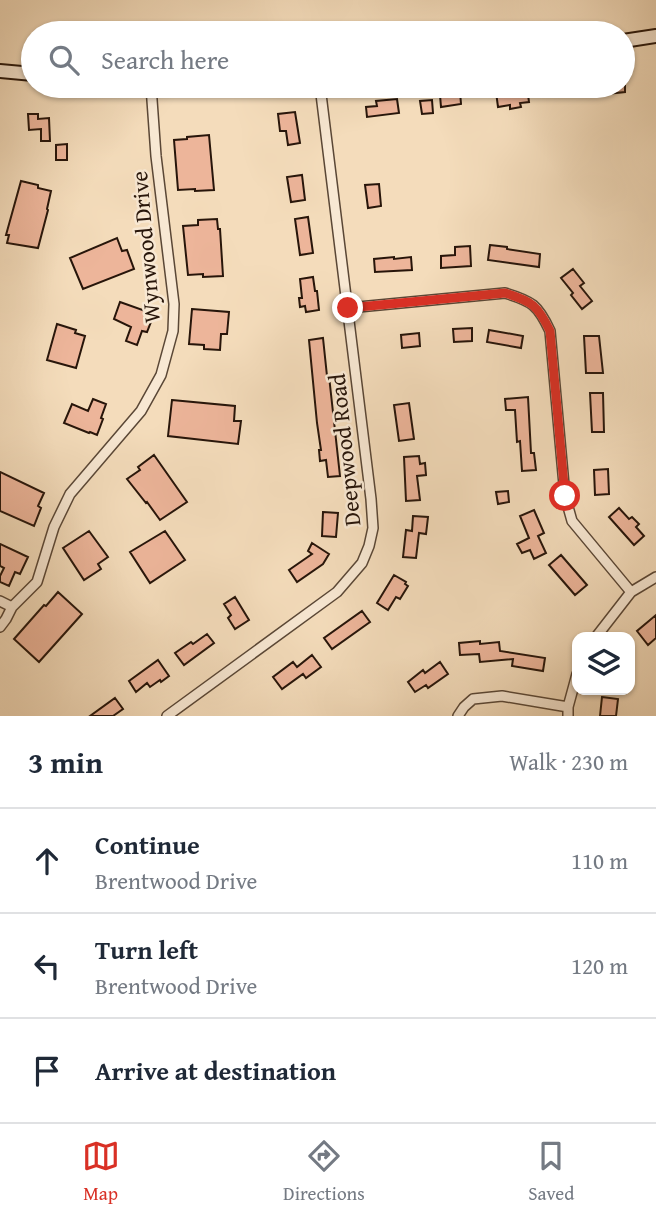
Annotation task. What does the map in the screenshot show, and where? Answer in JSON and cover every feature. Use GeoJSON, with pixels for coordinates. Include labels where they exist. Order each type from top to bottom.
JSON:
{"type":"FeatureCollection","features":[{"type":"Feature","properties":{"kind":"street"},"geometry":{"type":"LineString","coordinates":[[635,39],[656,36]]}},
{"type":"Feature","properties":{"kind":"street"},"geometry":{"type":"LineString","coordinates":[[0,72],[21,73]]}},
{"type":"Feature","properties":{"kind":"street","name":"Wynwood Drive"},"geometry":{"type":"LineString","coordinates":[[0,626],[12,607],[37,582],[54,527],[70,494],[141,411],[162,375],[173,331],[174,304],[152,98]]}},
{"type":"Feature","properties":{"kind":"street","name":"Deepwood Road"},"geometry":{"type":"LineString","coordinates":[[173,714],[337,592],[362,563],[373,528],[322,98]]}},
{"type":"Feature","properties":{"kind":"street"},"geometry":{"type":"LineString","coordinates":[[348,308],[505,293],[524,298],[540,311],[550,331],[565,496],[572,521],[631,592]]}},
{"type":"Feature","properties":{"kind":"street"},"geometry":{"type":"LineString","coordinates":[[600,632],[631,592],[656,577]]}},
{"type":"Feature","properties":{"kind":"street"},"geometry":{"type":"LineString","coordinates":[[0,601],[12,607]]}},
{"type":"Feature","properties":{"kind":"street"},"geometry":{"type":"LineString","coordinates":[[458,716],[473,699],[502,696],[568,712]]}},
{"type":"Feature","properties":{"kind":"building"},"geometry":{"type":"Polygon","coordinates":[[[440,98],[460,98],[461,104],[441,107],[440,98]]]}},
{"type":"Feature","properties":{"kind":"building"},"geometry":{"type":"Polygon","coordinates":[[[497,98],[528,98],[529,102],[520,103],[521,107],[498,107],[497,98]]]}},
{"type":"Feature","properties":{"kind":"building"},"geometry":{"type":"Polygon","coordinates":[[[397,99],[399,113],[367,117],[366,107],[377,106],[376,101],[397,99]]]}},
{"type":"Feature","properties":{"kind":"building"},"geometry":{"type":"Polygon","coordinates":[[[432,100],[433,113],[422,114],[420,101],[432,100]]]}},
{"type":"Feature","properties":{"kind":"building"},"geometry":{"type":"Polygon","coordinates":[[[295,112],[300,143],[288,145],[286,131],[280,131],[278,114],[295,112]]]}},
{"type":"Feature","properties":{"kind":"building"},"geometry":{"type":"Polygon","coordinates":[[[28,114],[38,114],[38,119],[49,118],[50,141],[41,141],[41,129],[29,130],[28,114]]]}},
{"type":"Feature","properties":{"kind":"building"},"geometry":{"type":"Polygon","coordinates":[[[209,135],[214,190],[178,190],[174,140],[209,135]]]}},
{"type":"Feature","properties":{"kind":"building"},"geometry":{"type":"Polygon","coordinates":[[[67,144],[67,160],[56,160],[56,145],[67,144]]]}},
{"type":"Feature","properties":{"kind":"building"},"geometry":{"type":"Polygon","coordinates":[[[302,175],[305,200],[291,202],[287,177],[302,175]]]}},
{"type":"Feature","properties":{"kind":"building"},"geometry":{"type":"Polygon","coordinates":[[[21,181],[51,191],[38,248],[7,243],[9,235],[6,235],[21,181]]]}},
{"type":"Feature","properties":{"kind":"building"},"geometry":{"type":"Polygon","coordinates":[[[379,184],[381,206],[368,208],[365,185],[379,184]]]}},
{"type":"Feature","properties":{"kind":"building"},"geometry":{"type":"Polygon","coordinates":[[[308,217],[313,253],[300,255],[295,219],[308,217]]]}},
{"type":"Feature","properties":{"kind":"building"},"geometry":{"type":"Polygon","coordinates":[[[217,219],[223,276],[188,275],[183,226],[198,225],[198,220],[217,219]]]}},
{"type":"Feature","properties":{"kind":"building"},"geometry":{"type":"Polygon","coordinates":[[[117,238],[122,251],[127,250],[134,269],[83,289],[70,258],[117,238]]]}},
{"type":"Feature","properties":{"kind":"building"},"geometry":{"type":"Polygon","coordinates":[[[490,245],[540,254],[539,267],[488,260],[490,245]]]}},
{"type":"Feature","properties":{"kind":"building"},"geometry":{"type":"Polygon","coordinates":[[[470,246],[471,266],[441,268],[441,256],[455,255],[455,247],[470,246]]]}},
{"type":"Feature","properties":{"kind":"building"},"geometry":{"type":"Polygon","coordinates":[[[411,257],[412,270],[375,272],[374,259],[411,257]]]}},
{"type":"Feature","properties":{"kind":"building"},"geometry":{"type":"Polygon","coordinates":[[[573,269],[584,283],[580,286],[592,301],[582,309],[561,278],[573,269]]]}},
{"type":"Feature","properties":{"kind":"building"},"geometry":{"type":"Polygon","coordinates":[[[313,277],[319,310],[306,312],[305,306],[300,307],[300,279],[313,277]]]}},
{"type":"Feature","properties":{"kind":"building"},"geometry":{"type":"Polygon","coordinates":[[[120,302],[154,314],[147,332],[142,331],[137,345],[126,341],[131,327],[114,319],[120,302]]]}},
{"type":"Feature","properties":{"kind":"building"},"geometry":{"type":"Polygon","coordinates":[[[192,309],[229,312],[227,334],[221,334],[220,350],[189,344],[192,309]]]}},
{"type":"Feature","properties":{"kind":"building"},"geometry":{"type":"Polygon","coordinates":[[[57,324],[85,336],[76,368],[47,360],[57,324]]]}},
{"type":"Feature","properties":{"kind":"building"},"geometry":{"type":"Polygon","coordinates":[[[472,328],[472,341],[454,342],[453,329],[472,328]]]}},
{"type":"Feature","properties":{"kind":"building"},"geometry":{"type":"Polygon","coordinates":[[[489,330],[523,336],[521,348],[487,342],[489,330]]]}},
{"type":"Feature","properties":{"kind":"building"},"geometry":{"type":"Polygon","coordinates":[[[419,333],[420,346],[402,348],[401,335],[419,333]]]}},
{"type":"Feature","properties":{"kind":"building"},"geometry":{"type":"Polygon","coordinates":[[[584,336],[599,336],[603,373],[586,373],[584,336]]]}},
{"type":"Feature","properties":{"kind":"building"},"geometry":{"type":"Polygon","coordinates":[[[323,338],[340,476],[328,477],[326,460],[320,461],[309,340],[323,338]]]}},
{"type":"Feature","properties":{"kind":"building"},"geometry":{"type":"Polygon","coordinates":[[[590,393],[603,393],[604,432],[592,432],[590,393]]]}},
{"type":"Feature","properties":{"kind":"building"},"geometry":{"type":"Polygon","coordinates":[[[528,397],[531,453],[534,453],[536,470],[522,471],[515,410],[506,410],[505,399],[528,397]]]}},
{"type":"Feature","properties":{"kind":"building"},"geometry":{"type":"Polygon","coordinates":[[[93,399],[106,404],[97,435],[64,423],[72,404],[88,411],[93,399]]]}},
{"type":"Feature","properties":{"kind":"building"},"geometry":{"type":"Polygon","coordinates":[[[172,400],[235,406],[234,421],[241,421],[238,444],[168,436],[172,400]]]}},
{"type":"Feature","properties":{"kind":"building"},"geometry":{"type":"Polygon","coordinates":[[[409,403],[414,439],[399,441],[394,405],[409,403]]]}},
{"type":"Feature","properties":{"kind":"building"},"geometry":{"type":"Polygon","coordinates":[[[154,455],[187,502],[160,520],[127,479],[154,455]]]}},
{"type":"Feature","properties":{"kind":"building"},"geometry":{"type":"Polygon","coordinates":[[[419,456],[420,464],[425,463],[426,475],[417,476],[420,500],[406,501],[404,457],[419,456]]]}},
{"type":"Feature","properties":{"kind":"building"},"geometry":{"type":"Polygon","coordinates":[[[608,469],[609,494],[595,495],[594,470],[608,469]]]}},
{"type":"Feature","properties":{"kind":"building"},"geometry":{"type":"Polygon","coordinates":[[[0,472],[44,493],[34,526],[0,511],[0,472]]]}},
{"type":"Feature","properties":{"kind":"building"},"geometry":{"type":"Polygon","coordinates":[[[508,491],[509,502],[498,504],[496,492],[508,491]]]}},
{"type":"Feature","properties":{"kind":"building"},"geometry":{"type":"Polygon","coordinates":[[[619,508],[629,519],[632,517],[639,524],[636,527],[644,536],[634,545],[609,517],[619,508]]]}},
{"type":"Feature","properties":{"kind":"building"},"geometry":{"type":"Polygon","coordinates":[[[534,510],[544,533],[538,536],[546,553],[534,559],[530,550],[522,553],[517,544],[529,538],[520,516],[534,510]]]}},
{"type":"Feature","properties":{"kind":"building"},"geometry":{"type":"Polygon","coordinates":[[[323,512],[338,513],[336,537],[322,536],[323,512]]]}},
{"type":"Feature","properties":{"kind":"building"},"geometry":{"type":"Polygon","coordinates":[[[413,516],[428,517],[426,534],[419,533],[416,558],[403,557],[406,530],[412,531],[413,516]]]}},
{"type":"Feature","properties":{"kind":"building"},"geometry":{"type":"Polygon","coordinates":[[[89,531],[108,557],[98,564],[101,569],[84,580],[63,548],[89,531]]]}},
{"type":"Feature","properties":{"kind":"building"},"geometry":{"type":"Polygon","coordinates":[[[165,531],[185,560],[150,583],[130,552],[165,531]]]}},
{"type":"Feature","properties":{"kind":"building"},"geometry":{"type":"Polygon","coordinates":[[[312,543],[329,554],[323,564],[297,582],[289,570],[312,554],[308,551],[312,543]]]}},
{"type":"Feature","properties":{"kind":"building"},"geometry":{"type":"Polygon","coordinates":[[[0,544],[28,557],[20,574],[15,572],[9,586],[0,582],[4,568],[0,566],[0,544]]]}},
{"type":"Feature","properties":{"kind":"building"},"geometry":{"type":"Polygon","coordinates":[[[561,555],[587,585],[575,595],[549,565],[561,555]]]}},
{"type":"Feature","properties":{"kind":"building"},"geometry":{"type":"Polygon","coordinates":[[[394,575],[408,586],[400,599],[396,597],[388,610],[377,603],[394,575]]]}},
{"type":"Feature","properties":{"kind":"building"},"geometry":{"type":"Polygon","coordinates":[[[58,592],[82,614],[39,662],[14,639],[58,592]]]}},
{"type":"Feature","properties":{"kind":"building"},"geometry":{"type":"Polygon","coordinates":[[[235,597],[249,620],[235,629],[224,604],[235,597]]]}},
{"type":"Feature","properties":{"kind":"building"},"geometry":{"type":"Polygon","coordinates":[[[362,611],[370,622],[332,649],[324,638],[362,611]]]}},
{"type":"Feature","properties":{"kind":"building"},"geometry":{"type":"Polygon","coordinates":[[[656,615],[656,638],[648,645],[637,631],[656,615]]]}},
{"type":"Feature","properties":{"kind":"building"},"geometry":{"type":"Polygon","coordinates":[[[207,634],[214,643],[184,665],[175,653],[207,634]]]}},
{"type":"Feature","properties":{"kind":"building"},"geometry":{"type":"Polygon","coordinates":[[[480,641],[480,644],[499,642],[500,651],[545,658],[543,671],[512,666],[513,659],[480,662],[479,654],[460,655],[459,643],[480,641]]]}},
{"type":"Feature","properties":{"kind":"building"},"geometry":{"type":"Polygon","coordinates":[[[312,655],[321,667],[306,678],[303,674],[282,689],[273,677],[293,662],[297,667],[312,655]]]}},
{"type":"Feature","properties":{"kind":"building"},"geometry":{"type":"Polygon","coordinates":[[[158,660],[169,676],[150,687],[147,683],[136,692],[129,681],[158,660]]]}},
{"type":"Feature","properties":{"kind":"building"},"geometry":{"type":"Polygon","coordinates":[[[440,662],[448,674],[428,688],[426,685],[415,692],[408,682],[423,670],[425,673],[440,662]]]}},
{"type":"Feature","properties":{"kind":"building"},"geometry":{"type":"Polygon","coordinates":[[[602,697],[618,699],[616,716],[600,716],[602,697]]]}},
{"type":"Feature","properties":{"kind":"building"},"geometry":{"type":"Polygon","coordinates":[[[115,698],[123,709],[113,716],[90,716],[115,698]]]}},
{"type":"Feature","properties":{"kind":"route"},"geometry":{"type":"LineString","coordinates":[[348,308],[505,293],[524,298],[540,311],[550,331],[565,496]]}}]}
